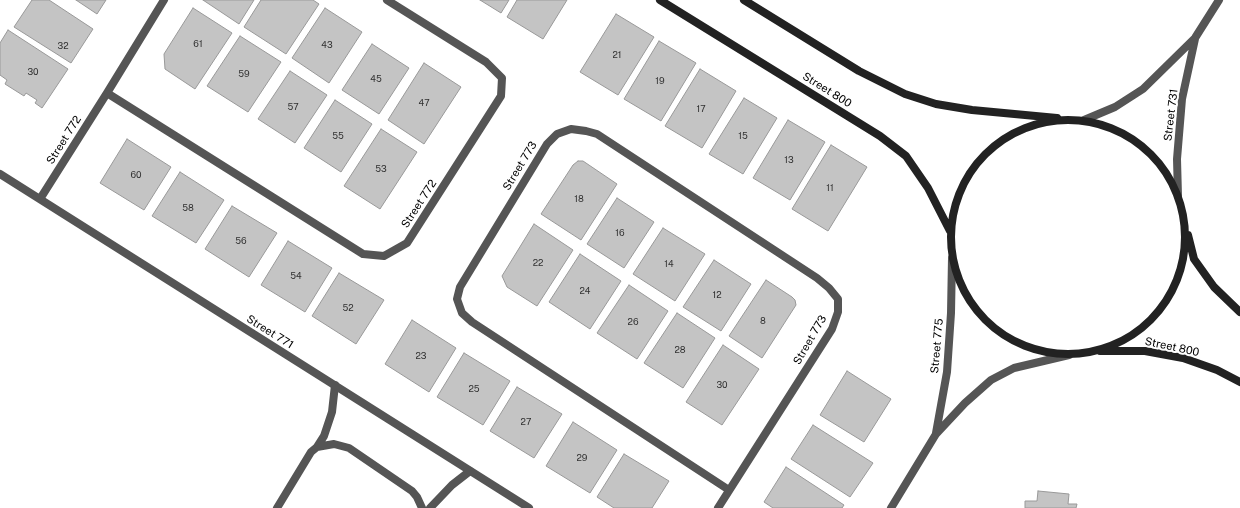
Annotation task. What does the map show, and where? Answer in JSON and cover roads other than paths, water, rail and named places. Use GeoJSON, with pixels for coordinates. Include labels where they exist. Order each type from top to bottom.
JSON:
{"type":"FeatureCollection","features":[{"type":"Feature","properties":{"kind":"street","name":"Street 772"},"geometry":{"type":"LineString","coordinates":[[40,199],[164,0]]}},
{"type":"Feature","properties":{"kind":"street","name":"Street 772"},"geometry":{"type":"LineString","coordinates":[[107,93],[363,254],[384,256],[407,243],[501,96],[502,78],[486,62],[387,0]]}},
{"type":"Feature","properties":{"kind":"street","name":"Street 800"},"geometry":{"type":"LineString","coordinates":[[660,0],[880,136],[906,156],[928,188],[950,231]]}},
{"type":"Feature","properties":{"kind":"street"},"geometry":{"type":"LineString","coordinates":[[744,0],[859,71],[905,94],[936,104],[972,110],[1084,120],[1114,129],[1142,145],[1164,168],[1178,196],[1194,259],[1214,287],[1240,312]]}},
{"type":"Feature","properties":{"kind":"street","name":"Street 731"},"geometry":{"type":"LineString","coordinates":[[1084,120],[1115,107],[1143,89],[1195,38],[1219,0]]}},
{"type":"Feature","properties":{"kind":"street","name":"Street 731"},"geometry":{"type":"LineString","coordinates":[[1178,196],[1177,159],[1182,99],[1195,38]]}},
{"type":"Feature","properties":{"kind":"street"},"geometry":{"type":"LineString","coordinates":[[1068,119],[1033,125],[1001,141],[975,165],[957,196],[950,231],[952,258],[960,285],[974,308],[993,328],[1016,342],[1041,352],[1069,355],[1096,351],[1123,341],[1146,324],[1166,302],[1179,276],[1185,248],[1184,219]]}},
{"type":"Feature","properties":{"kind":"street","name":"Street 773"},"geometry":{"type":"LineString","coordinates":[[718,508],[832,329],[838,312],[838,299],[829,288],[817,278],[597,134],[571,129],[557,134],[547,144],[460,287],[457,299],[462,313],[472,322],[729,490]]}},
{"type":"Feature","properties":{"kind":"street","name":"Street 771"},"geometry":{"type":"LineString","coordinates":[[0,174],[529,508]]}},
{"type":"Feature","properties":{"kind":"street","name":"Street 775"},"geometry":{"type":"LineString","coordinates":[[936,434],[947,372],[951,313],[952,258]]}},
{"type":"Feature","properties":{"kind":"street","name":"Street 800"},"geometry":{"type":"LineString","coordinates":[[1096,351],[1145,351],[1183,358],[1217,370],[1240,382]]}},
{"type":"Feature","properties":{"kind":"street","name":"Street 775"},"geometry":{"type":"LineString","coordinates":[[891,508],[936,434],[965,403],[991,380],[1014,368],[1069,355]]}},
{"type":"Feature","properties":{"kind":"street"},"geometry":{"type":"LineString","coordinates":[[277,508],[311,452],[317,447],[324,436],[330,418],[335,385]]}},
{"type":"Feature","properties":{"kind":"street"},"geometry":{"type":"LineString","coordinates":[[317,447],[334,444],[348,448],[412,491],[418,496],[422,508]]}},
{"type":"Feature","properties":{"kind":"street"},"geometry":{"type":"LineString","coordinates":[[430,508],[452,485],[470,471]]}}]}
